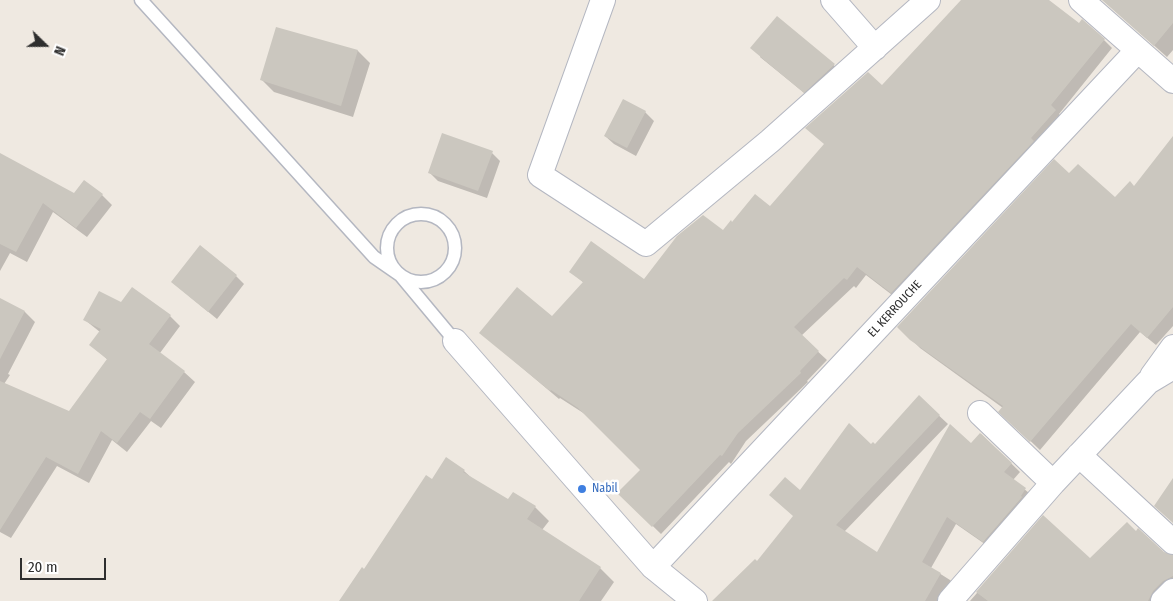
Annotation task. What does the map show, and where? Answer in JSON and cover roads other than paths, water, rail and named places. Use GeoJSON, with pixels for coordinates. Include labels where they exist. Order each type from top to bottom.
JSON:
{"type":"FeatureCollection","features":[{"type":"Feature","properties":{"kind":"street"},"geometry":{"type":"LineString","coordinates":[[603,0],[540,175],[646,244],[770,141],[928,0]]}},
{"type":"Feature","properties":{"kind":"street"},"geometry":{"type":"LineString","coordinates":[[833,0],[875,48]]}},
{"type":"Feature","properties":{"kind":"street"},"geometry":{"type":"LineString","coordinates":[[1081,0],[1173,81]]}},
{"type":"Feature","properties":{"kind":"street","name":"EL KERROUCHE"},"geometry":{"type":"LineString","coordinates":[[653,567],[1137,51]]}},
{"type":"Feature","properties":{"kind":"street"},"geometry":{"type":"LineString","coordinates":[[456,341],[653,567],[695,601]]}},
{"type":"Feature","properties":{"kind":"street"},"geometry":{"type":"LineString","coordinates":[[950,601],[1053,483],[1148,382],[1173,347]]}},
{"type":"Feature","properties":{"kind":"street"},"geometry":{"type":"LineString","coordinates":[[1148,382],[1173,367]]}},
{"type":"Feature","properties":{"kind":"street"},"geometry":{"type":"LineString","coordinates":[[980,413],[1053,483]]}},
{"type":"Feature","properties":{"kind":"street"},"geometry":{"type":"LineString","coordinates":[[1079,455],[1173,542]]}},
{"type":"Feature","properties":{"kind":"street"},"geometry":{"type":"LineString","coordinates":[[1163,601],[1173,590]]}},
{"type":"Feature","properties":{"kind":"lane"},"geometry":{"type":"LineString","coordinates":[[141,0],[374,256],[400,276],[410,281],[422,282],[434,280],[444,273],[451,263],[454,252],[454,240],[448,228],[440,220],[429,215],[417,214],[406,217],[397,224],[390,234],[387,245],[392,267],[400,276],[456,341]]}},
{"type":"Feature","properties":{"kind":"place","name":"Nabil"},"geometry":{"type":"Point","coordinates":[582,489]}}]}
